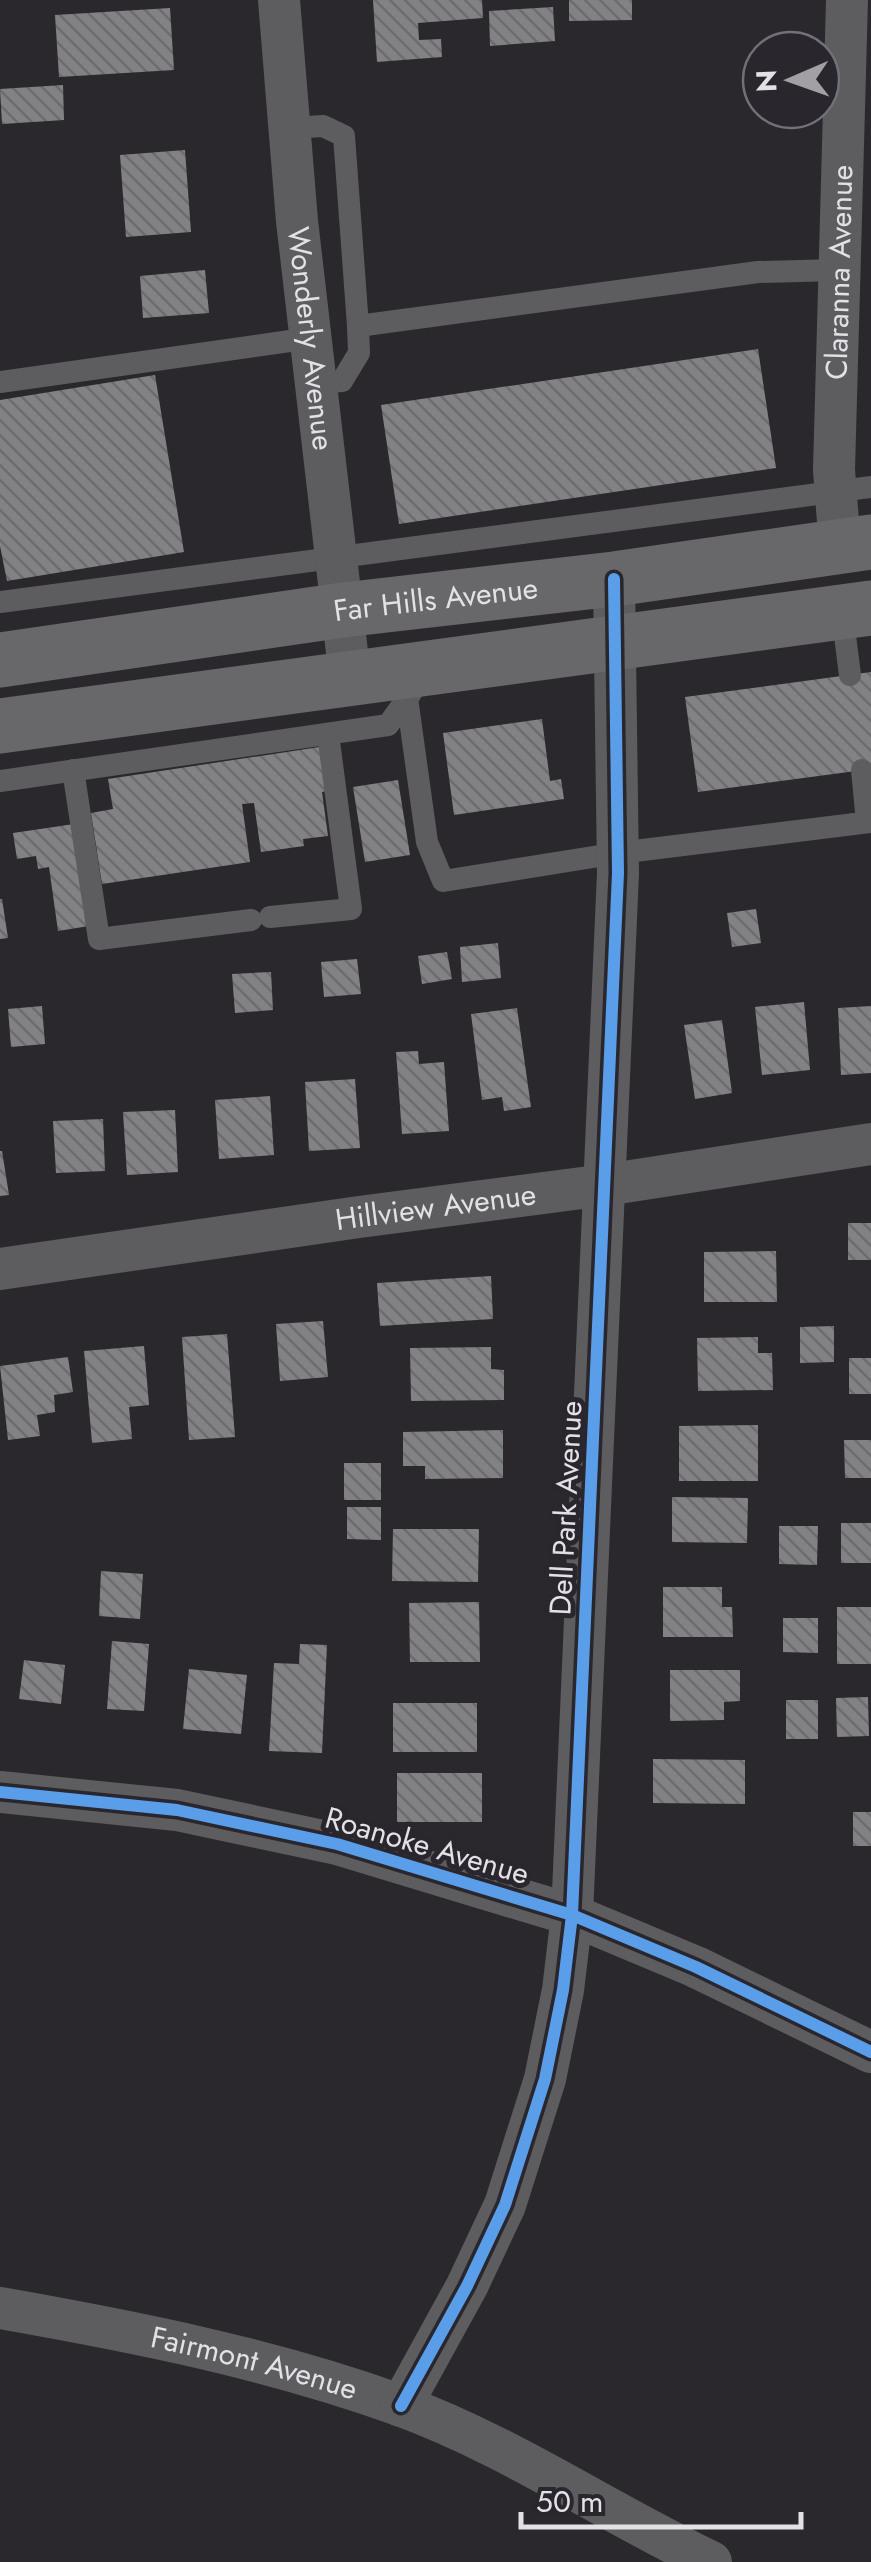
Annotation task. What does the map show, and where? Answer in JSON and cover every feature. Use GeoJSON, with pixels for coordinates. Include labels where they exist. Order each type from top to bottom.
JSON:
{"type":"FeatureCollection","features":[{"type":"Feature","properties":{"kind":"main road","name":"Far Hills Avenue"},"geometry":{"type":"LineString","coordinates":[[0,660],[340,583],[614,578],[856,544]]}},
{"type":"Feature","properties":{"kind":"main road"},"geometry":{"type":"LineString","coordinates":[[0,726],[350,678],[418,682],[614,642],[857,610]]}},
{"type":"Feature","properties":{"kind":"street","name":"Wonderly Avenue"},"geometry":{"type":"LineString","coordinates":[[279,0],[298,220],[350,678]]}},
{"type":"Feature","properties":{"kind":"street","name":"Claranna Avenue"},"geometry":{"type":"LineString","coordinates":[[847,0],[858,59],[857,152],[840,270],[834,470],[853,489],[856,544]]}},
{"type":"Feature","properties":{"kind":"street","name":"Dell Park Avenue"},"geometry":{"type":"LineString","coordinates":[[400,2406],[467,2286],[506,2205],[544,2079],[563,1990],[572,1915],[618,853],[614,578]]}},
{"type":"Feature","properties":{"kind":"street","name":"Hillview Avenue"},"geometry":{"type":"LineString","coordinates":[[0,1269],[871,1144]]}},
{"type":"Feature","properties":{"kind":"street","name":"Roanoke Avenue"},"geometry":{"type":"LineString","coordinates":[[0,1792],[177,1810],[337,1844],[572,1915],[696,1967],[871,2052]]}},
{"type":"Feature","properties":{"kind":"street","name":"Fairmont Avenue"},"geometry":{"type":"LineString","coordinates":[[0,2308],[137,2332],[247,2357],[400,2406],[526,2461],[711,2562]]}},
{"type":"Feature","properties":{"kind":"lane"},"geometry":{"type":"LineString","coordinates":[[290,128],[324,126],[344,136],[359,353],[342,382],[317,383]]}},
{"type":"Feature","properties":{"kind":"lane"},"geometry":{"type":"LineString","coordinates":[[358,326],[758,272],[840,270]]}},
{"type":"Feature","properties":{"kind":"lane"},"geometry":{"type":"LineString","coordinates":[[0,382],[312,338]]}},
{"type":"Feature","properties":{"kind":"lane"},"geometry":{"type":"LineString","coordinates":[[0,602],[340,583],[853,489]]}},
{"type":"Feature","properties":{"kind":"lane"},"geometry":{"type":"LineString","coordinates":[[850,675],[857,610]]}},
{"type":"Feature","properties":{"kind":"lane"},"geometry":{"type":"LineString","coordinates":[[0,781],[388,725],[418,682]]}},
{"type":"Feature","properties":{"kind":"lane"},"geometry":{"type":"LineString","coordinates":[[418,682],[427,842],[443,881],[618,853],[869,822],[862,770]]}},
{"type":"Feature","properties":{"kind":"lane"},"geometry":{"type":"LineString","coordinates":[[73,770],[98,939],[351,909],[328,734]]}},
{"type":"Feature","properties":{"kind":"building"},"geometry":{"type":"Polygon","coordinates":[[[373,0],[482,0],[483,18],[418,23],[419,40],[441,39],[442,57],[377,62],[373,0]]]}},
{"type":"Feature","properties":{"kind":"building"},"geometry":{"type":"Polygon","coordinates":[[[569,0],[632,0],[632,20],[569,21],[569,0]]]}},
{"type":"Feature","properties":{"kind":"building"},"geometry":{"type":"Polygon","coordinates":[[[553,7],[555,41],[490,46],[489,11],[553,7]]]}},
{"type":"Feature","properties":{"kind":"building"},"geometry":{"type":"Polygon","coordinates":[[[170,8],[174,70],[59,77],[55,15],[170,8]]]}},
{"type":"Feature","properties":{"kind":"building"},"geometry":{"type":"Polygon","coordinates":[[[63,85],[64,120],[2,124],[0,89],[63,85]]]}},
{"type":"Feature","properties":{"kind":"building"},"geometry":{"type":"Polygon","coordinates":[[[185,150],[191,232],[126,237],[120,155],[185,150]]]}},
{"type":"Feature","properties":{"kind":"building"},"geometry":{"type":"Polygon","coordinates":[[[205,270],[209,313],[143,318],[140,276],[205,270]]]}},
{"type":"Feature","properties":{"kind":"building"},"geometry":{"type":"Polygon","coordinates":[[[758,349],[776,468],[399,524],[381,405],[758,349]]]}},
{"type":"Feature","properties":{"kind":"building"},"geometry":{"type":"Polygon","coordinates":[[[155,375],[184,552],[7,581],[0,546],[0,400],[155,375]]]}},
{"type":"Feature","properties":{"kind":"building"},"geometry":{"type":"Polygon","coordinates":[[[871,672],[871,769],[698,792],[685,697],[871,672]]]}},
{"type":"Feature","properties":{"kind":"building"},"geometry":{"type":"Polygon","coordinates":[[[542,719],[550,781],[561,779],[564,799],[454,815],[443,733],[542,719]]]}},
{"type":"Feature","properties":{"kind":"building"},"geometry":{"type":"Polygon","coordinates":[[[326,746],[332,790],[322,792],[328,836],[303,839],[304,846],[261,852],[254,803],[242,804],[250,862],[102,884],[91,813],[113,809],[108,779],[326,746]]]}},
{"type":"Feature","properties":{"kind":"building"},"geometry":{"type":"Polygon","coordinates":[[[398,780],[410,855],[365,862],[353,787],[398,780]]]}},
{"type":"Feature","properties":{"kind":"building"},"geometry":{"type":"Polygon","coordinates":[[[74,824],[89,926],[58,931],[49,867],[38,869],[36,856],[17,859],[13,833],[74,824]]]}},
{"type":"Feature","properties":{"kind":"building"},"geometry":{"type":"Polygon","coordinates":[[[0,899],[8,938],[0,939],[0,899]]]}},
{"type":"Feature","properties":{"kind":"building"},"geometry":{"type":"Polygon","coordinates":[[[756,909],[761,943],[732,947],[727,913],[756,909]]]}},
{"type":"Feature","properties":{"kind":"building"},"geometry":{"type":"Polygon","coordinates":[[[498,943],[501,978],[462,982],[460,947],[498,943]]]}},
{"type":"Feature","properties":{"kind":"building"},"geometry":{"type":"Polygon","coordinates":[[[447,952],[452,979],[422,984],[418,956],[447,952]]]}},
{"type":"Feature","properties":{"kind":"building"},"geometry":{"type":"Polygon","coordinates":[[[357,959],[361,994],[324,997],[321,962],[357,959]]]}},
{"type":"Feature","properties":{"kind":"building"},"geometry":{"type":"Polygon","coordinates":[[[271,972],[273,1010],[235,1013],[232,974],[271,972]]]}},
{"type":"Feature","properties":{"kind":"building"},"geometry":{"type":"Polygon","coordinates":[[[804,1002],[810,1070],[762,1075],[755,1007],[804,1002]]]}},
{"type":"Feature","properties":{"kind":"building"},"geometry":{"type":"Polygon","coordinates":[[[42,1006],[45,1044],[11,1047],[8,1009],[42,1006]]]}},
{"type":"Feature","properties":{"kind":"building"},"geometry":{"type":"Polygon","coordinates":[[[871,1006],[871,1073],[841,1075],[838,1008],[871,1006]]]}},
{"type":"Feature","properties":{"kind":"building"},"geometry":{"type":"Polygon","coordinates":[[[517,1008],[531,1107],[504,1111],[502,1097],[482,1100],[471,1014],[517,1008]]]}},
{"type":"Feature","properties":{"kind":"building"},"geometry":{"type":"Polygon","coordinates":[[[722,1020],[732,1093],[695,1099],[684,1025],[722,1020]]]}},
{"type":"Feature","properties":{"kind":"building"},"geometry":{"type":"Polygon","coordinates":[[[418,1051],[419,1064],[444,1062],[449,1131],[402,1134],[396,1052],[418,1051]]]}},
{"type":"Feature","properties":{"kind":"building"},"geometry":{"type":"Polygon","coordinates":[[[355,1079],[360,1148],[309,1151],[305,1082],[355,1079]]]}},
{"type":"Feature","properties":{"kind":"building"},"geometry":{"type":"Polygon","coordinates":[[[270,1096],[274,1155],[219,1159],[215,1100],[270,1096]]]}},
{"type":"Feature","properties":{"kind":"building"},"geometry":{"type":"Polygon","coordinates":[[[175,1110],[178,1172],[127,1175],[123,1112],[175,1110]]]}},
{"type":"Feature","properties":{"kind":"building"},"geometry":{"type":"Polygon","coordinates":[[[103,1119],[105,1171],[56,1173],[53,1121],[103,1119]]]}},
{"type":"Feature","properties":{"kind":"building"},"geometry":{"type":"Polygon","coordinates":[[[0,1151],[9,1195],[0,1196],[0,1151]]]}},
{"type":"Feature","properties":{"kind":"building"},"geometry":{"type":"Polygon","coordinates":[[[848,1223],[871,1223],[871,1260],[848,1260],[848,1223]]]}},
{"type":"Feature","properties":{"kind":"building"},"geometry":{"type":"Polygon","coordinates":[[[776,1251],[777,1302],[704,1302],[704,1252],[776,1251]]]}},
{"type":"Feature","properties":{"kind":"building"},"geometry":{"type":"Polygon","coordinates":[[[491,1276],[493,1319],[380,1326],[377,1283],[491,1276]]]}},
{"type":"Feature","properties":{"kind":"building"},"geometry":{"type":"Polygon","coordinates":[[[323,1321],[328,1377],[280,1381],[276,1324],[323,1321]]]}},
{"type":"Feature","properties":{"kind":"building"},"geometry":{"type":"Polygon","coordinates":[[[834,1326],[834,1362],[800,1363],[800,1327],[834,1326]]]}},
{"type":"Feature","properties":{"kind":"building"},"geometry":{"type":"Polygon","coordinates":[[[227,1334],[235,1437],[189,1440],[182,1337],[227,1334]]]}},
{"type":"Feature","properties":{"kind":"building"},"geometry":{"type":"Polygon","coordinates":[[[758,1337],[758,1353],[772,1353],[773,1390],[698,1391],[697,1338],[758,1337]]]}},
{"type":"Feature","properties":{"kind":"building"},"geometry":{"type":"Polygon","coordinates":[[[144,1346],[149,1405],[129,1407],[132,1439],[92,1443],[84,1351],[144,1346]]]}},
{"type":"Feature","properties":{"kind":"building"},"geometry":{"type":"Polygon","coordinates":[[[491,1347],[491,1369],[504,1370],[504,1400],[411,1401],[410,1348],[491,1347]]]}},
{"type":"Feature","properties":{"kind":"building"},"geometry":{"type":"Polygon","coordinates":[[[68,1357],[73,1392],[54,1395],[55,1412],[37,1415],[40,1436],[8,1440],[0,1366],[68,1357]]]}},
{"type":"Feature","properties":{"kind":"building"},"geometry":{"type":"Polygon","coordinates":[[[849,1358],[871,1358],[871,1394],[849,1394],[849,1358]]]}},
{"type":"Feature","properties":{"kind":"building"},"geometry":{"type":"Polygon","coordinates":[[[758,1425],[758,1481],[679,1481],[679,1426],[758,1425]]]}},
{"type":"Feature","properties":{"kind":"building"},"geometry":{"type":"Polygon","coordinates":[[[503,1430],[503,1478],[425,1479],[425,1466],[403,1466],[403,1432],[503,1430]]]}},
{"type":"Feature","properties":{"kind":"building"},"geometry":{"type":"Polygon","coordinates":[[[844,1440],[871,1440],[871,1478],[845,1478],[844,1440]]]}},
{"type":"Feature","properties":{"kind":"building"},"geometry":{"type":"Polygon","coordinates":[[[344,1463],[381,1463],[381,1500],[344,1500],[344,1463]]]}},
{"type":"Feature","properties":{"kind":"building"},"geometry":{"type":"Polygon","coordinates":[[[672,1497],[748,1498],[747,1543],[672,1542],[672,1497]]]}},
{"type":"Feature","properties":{"kind":"building"},"geometry":{"type":"Polygon","coordinates":[[[347,1507],[381,1507],[381,1540],[347,1539],[347,1507]]]}},
{"type":"Feature","properties":{"kind":"building"},"geometry":{"type":"Polygon","coordinates":[[[841,1523],[871,1523],[871,1563],[841,1563],[841,1523]]]}},
{"type":"Feature","properties":{"kind":"building"},"geometry":{"type":"Polygon","coordinates":[[[779,1526],[818,1526],[817,1565],[779,1564],[779,1526]]]}},
{"type":"Feature","properties":{"kind":"building"},"geometry":{"type":"Polygon","coordinates":[[[393,1529],[479,1529],[478,1582],[392,1581],[393,1529]]]}},
{"type":"Feature","properties":{"kind":"building"},"geometry":{"type":"Polygon","coordinates":[[[101,1571],[143,1574],[140,1619],[99,1616],[101,1571]]]}},
{"type":"Feature","properties":{"kind":"building"},"geometry":{"type":"Polygon","coordinates":[[[663,1587],[722,1587],[722,1607],[732,1607],[733,1637],[663,1637],[663,1587]]]}},
{"type":"Feature","properties":{"kind":"building"},"geometry":{"type":"Polygon","coordinates":[[[479,1602],[480,1662],[410,1662],[409,1603],[479,1602]]]}},
{"type":"Feature","properties":{"kind":"building"},"geometry":{"type":"Polygon","coordinates":[[[837,1607],[871,1607],[871,1664],[837,1664],[837,1607]]]}},
{"type":"Feature","properties":{"kind":"building"},"geometry":{"type":"Polygon","coordinates":[[[783,1618],[818,1618],[818,1653],[783,1652],[783,1618]]]}},
{"type":"Feature","properties":{"kind":"building"},"geometry":{"type":"Polygon","coordinates":[[[112,1641],[149,1644],[144,1711],[107,1709],[112,1641]]]}},
{"type":"Feature","properties":{"kind":"building"},"geometry":{"type":"Polygon","coordinates":[[[300,1644],[327,1645],[322,1753],[269,1751],[274,1663],[299,1664],[300,1644]]]}},
{"type":"Feature","properties":{"kind":"building"},"geometry":{"type":"Polygon","coordinates":[[[24,1660],[65,1665],[61,1704],[19,1699],[24,1660]]]}},
{"type":"Feature","properties":{"kind":"building"},"geometry":{"type":"Polygon","coordinates":[[[189,1669],[247,1675],[241,1734],[183,1729],[189,1669]]]}},
{"type":"Feature","properties":{"kind":"building"},"geometry":{"type":"Polygon","coordinates":[[[670,1670],[740,1670],[740,1701],[724,1702],[724,1720],[670,1721],[670,1670]]]}},
{"type":"Feature","properties":{"kind":"building"},"geometry":{"type":"Polygon","coordinates":[[[868,1697],[869,1736],[837,1737],[836,1698],[868,1697]]]}},
{"type":"Feature","properties":{"kind":"building"},"geometry":{"type":"Polygon","coordinates":[[[786,1700],[818,1700],[818,1739],[786,1739],[786,1700]]]}},
{"type":"Feature","properties":{"kind":"building"},"geometry":{"type":"Polygon","coordinates":[[[393,1703],[477,1703],[477,1752],[393,1752],[393,1703]]]}},
{"type":"Feature","properties":{"kind":"building"},"geometry":{"type":"Polygon","coordinates":[[[653,1759],[745,1760],[745,1804],[653,1803],[653,1759]]]}},
{"type":"Feature","properties":{"kind":"building"},"geometry":{"type":"Polygon","coordinates":[[[397,1773],[482,1773],[482,1822],[397,1822],[397,1773]]]}},
{"type":"Feature","properties":{"kind":"building"},"geometry":{"type":"Polygon","coordinates":[[[853,1812],[871,1812],[871,1846],[853,1846],[853,1812]]]}},
{"type":"Feature","properties":{"kind":"cycle path"},"geometry":{"type":"LineString","coordinates":[[401,2406],[467,2286],[505,2205],[545,2079],[563,1990],[572,1915],[618,873],[614,579]]}},
{"type":"Feature","properties":{"kind":"cycle path"},"geometry":{"type":"LineString","coordinates":[[0,1792],[177,1810],[337,1844],[572,1915],[696,1967],[871,2052]]}}]}
